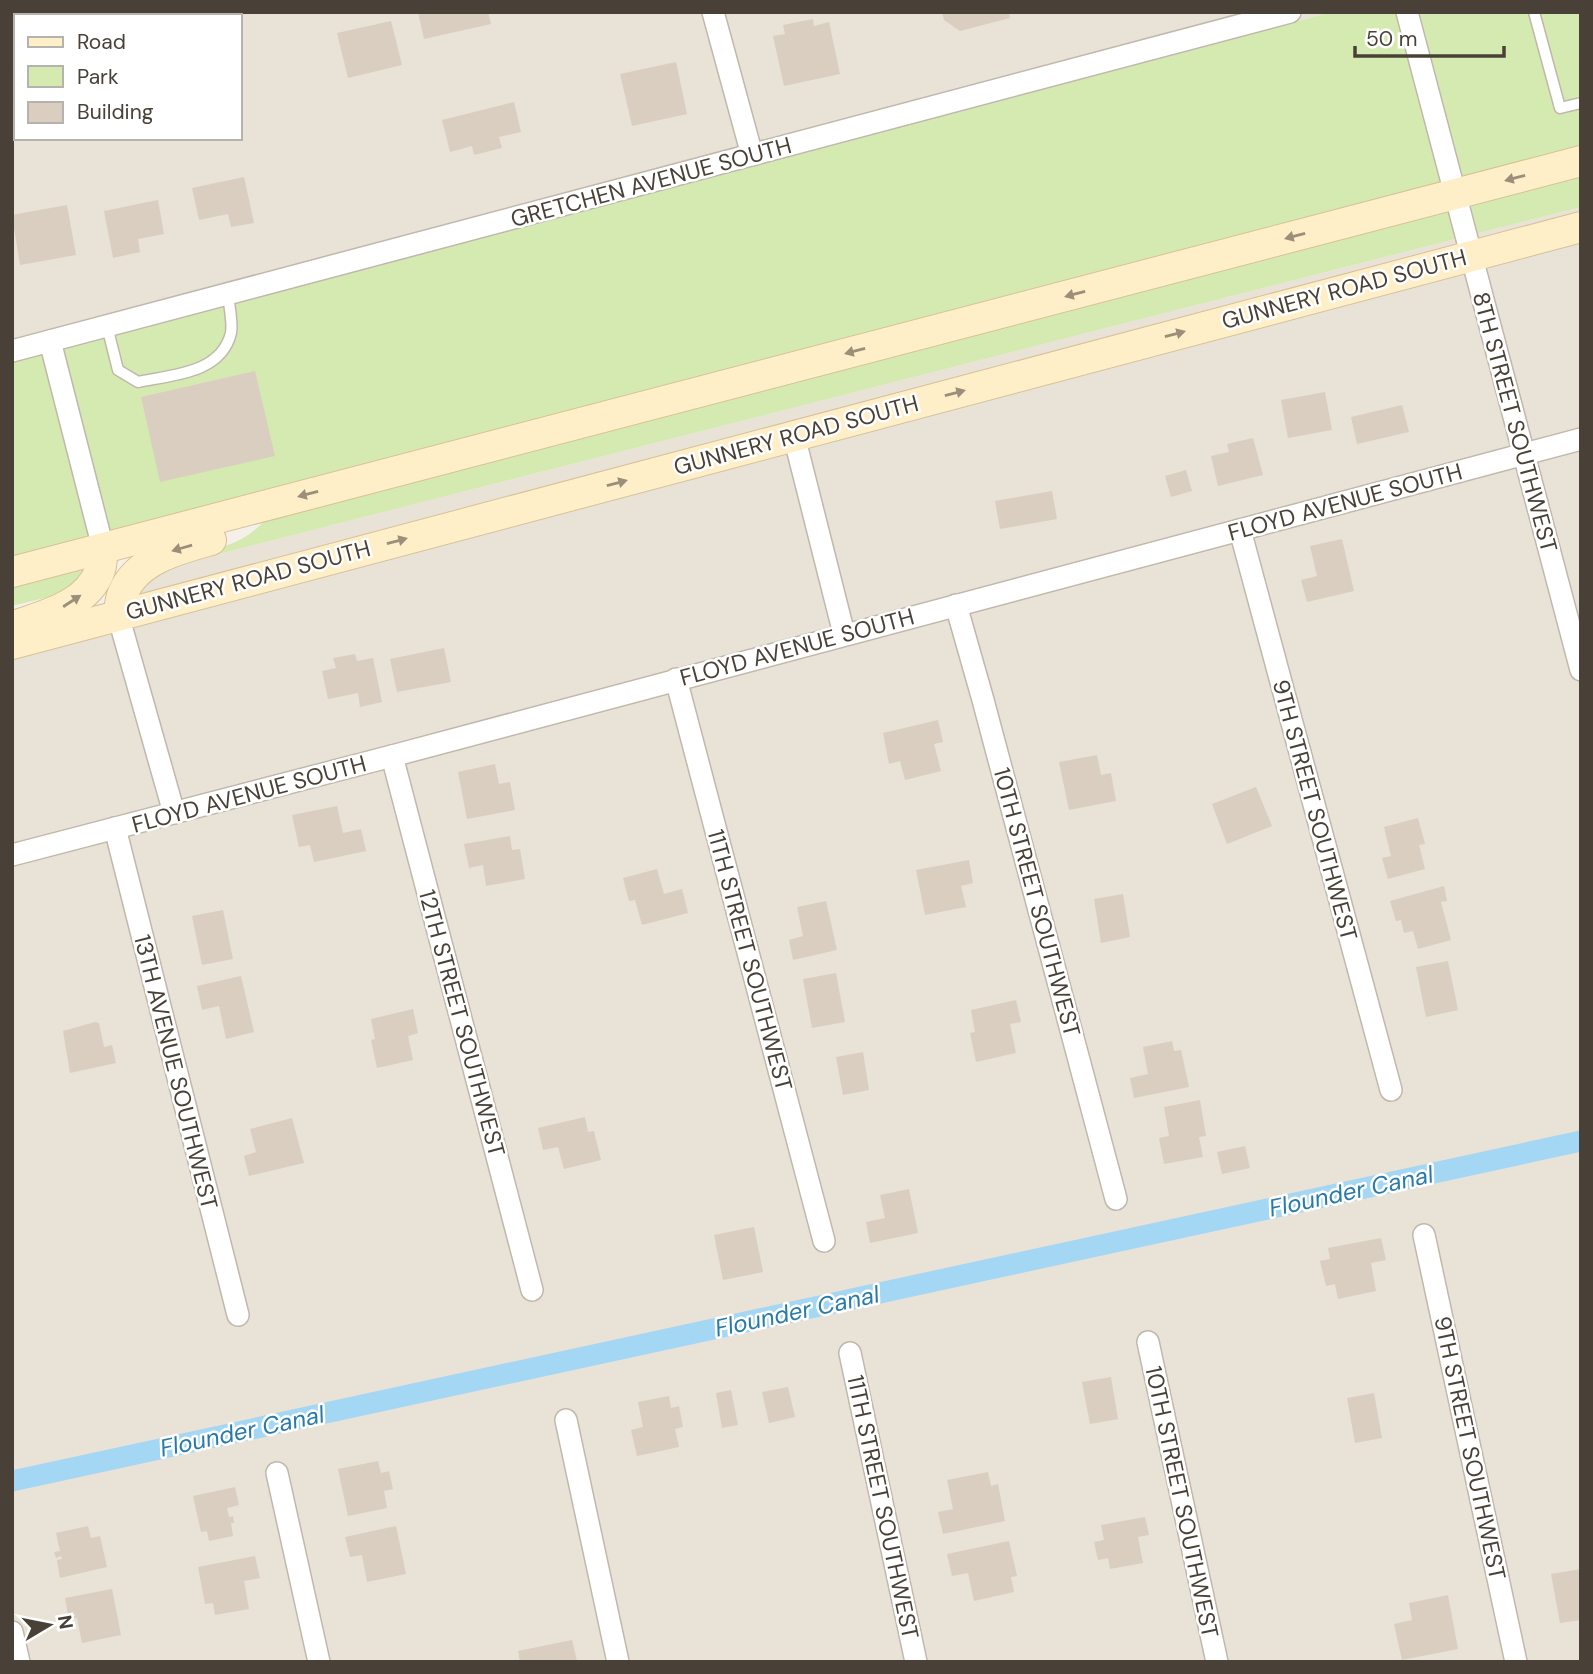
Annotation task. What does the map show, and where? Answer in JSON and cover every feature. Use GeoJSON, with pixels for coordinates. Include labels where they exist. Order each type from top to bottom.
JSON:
{"type":"FeatureCollection","features":[{"type":"Feature","properties":{"kind":"main road"},"geometry":{"type":"LineString","coordinates":[[12,572],[1581,161]]}},
{"type":"Feature","properties":{"kind":"main road","name":"GUNNERY ROAD SOUTH"},"geometry":{"type":"LineString","coordinates":[[12,644],[1581,227]]}},
{"type":"Feature","properties":{"kind":"main road"},"geometry":{"type":"LineString","coordinates":[[118,615],[123,593],[137,572],[170,552],[228,535],[253,519],[261,506]]}},
{"type":"Feature","properties":{"kind":"main road"},"geometry":{"type":"LineString","coordinates":[[12,627],[72,604],[90,588],[100,570],[103,548]]}},
{"type":"Feature","properties":{"kind":"street"},"geometry":{"type":"LineString","coordinates":[[713,12],[752,155]]}},
{"type":"Feature","properties":{"kind":"street","name":"GRETCHEN AVENUE SOUTH"},"geometry":{"type":"LineString","coordinates":[[12,351],[1290,12]]}},
{"type":"Feature","properties":{"kind":"street","name":"8TH STREET SOUTHWEST"},"geometry":{"type":"LineString","coordinates":[[1407,12],[1581,670]]}},
{"type":"Feature","properties":{"kind":"street"},"geometry":{"type":"LineString","coordinates":[[50,341],[103,548]]}},
{"type":"Feature","properties":{"kind":"street"},"geometry":{"type":"LineString","coordinates":[[794,436],[844,634]]}},
{"type":"Feature","properties":{"kind":"street","name":"FLOYD AVENUE SOUTH"},"geometry":{"type":"LineString","coordinates":[[12,855],[1581,439]]}},
{"type":"Feature","properties":{"kind":"street","name":"9TH STREET SOUTHWEST"},"geometry":{"type":"LineString","coordinates":[[1240,530],[1391,1090]]}},
{"type":"Feature","properties":{"kind":"street","name":"10TH STREET SOUTHWEST"},"geometry":{"type":"LineString","coordinates":[[956,605],[1116,1199]]}},
{"type":"Feature","properties":{"kind":"street"},"geometry":{"type":"LineString","coordinates":[[118,615],[174,813]]}},
{"type":"Feature","properties":{"kind":"street","name":"11TH STREET SOUTHWEST"},"geometry":{"type":"LineString","coordinates":[[676,679],[824,1241]]}},
{"type":"Feature","properties":{"kind":"street","name":"12TH STREET SOUTHWEST"},"geometry":{"type":"LineString","coordinates":[[392,756],[532,1290]]}},
{"type":"Feature","properties":{"kind":"street","name":"13TH AVENUE SOUTHWEST"},"geometry":{"type":"LineString","coordinates":[[115,828],[238,1315]]}},
{"type":"Feature","properties":{"kind":"street","name":"9TH STREET SOUTHWEST"},"geometry":{"type":"LineString","coordinates":[[1424,1235],[1516,1662]]}},
{"type":"Feature","properties":{"kind":"street","name":"10TH STREET SOUTHWEST"},"geometry":{"type":"LineString","coordinates":[[1148,1342],[1217,1662]]}},
{"type":"Feature","properties":{"kind":"street","name":"11TH STREET SOUTHWEST"},"geometry":{"type":"LineString","coordinates":[[850,1353],[916,1662]]}},
{"type":"Feature","properties":{"kind":"street"},"geometry":{"type":"LineString","coordinates":[[566,1420],[618,1662]]}},
{"type":"Feature","properties":{"kind":"street"},"geometry":{"type":"LineString","coordinates":[[277,1473],[319,1662]]}},
{"type":"Feature","properties":{"kind":"street"},"geometry":{"type":"LineString","coordinates":[[12,1634],[19,1662]]}},
{"type":"Feature","properties":{"kind":"lane"},"geometry":{"type":"LineString","coordinates":[[1534,12],[1560,108],[1581,103]]}},
{"type":"Feature","properties":{"kind":"lane"},"geometry":{"type":"LineString","coordinates":[[107,326],[118,370],[138,382],[201,369],[221,354],[231,332],[228,294]]}},
{"type":"Feature","properties":{"kind":"shaded area"},"geometry":{"type":"Polygon","coordinates":[[[12,12],[1332,12],[12,362],[12,12]]]}},
{"type":"Feature","properties":{"kind":"shaded area"},"geometry":{"type":"Polygon","coordinates":[[[1581,207],[1581,216],[133,600],[145,579],[164,568],[1581,207]]]}},
{"type":"Feature","properties":{"kind":"shaded area"},"geometry":{"type":"Polygon","coordinates":[[[1581,237],[1581,1662],[12,1662],[12,655],[1581,237]]]}},
{"type":"Feature","properties":{"kind":"green space"},"geometry":{"type":"Polygon","coordinates":[[[1332,12],[1581,12],[1581,150],[12,561],[12,362],[1332,12]]]}},
{"type":"Feature","properties":{"kind":"green space"},"geometry":{"type":"Polygon","coordinates":[[[1581,171],[1581,207],[164,568],[233,543],[258,527],[269,515],[1581,171]]]}},
{"type":"Feature","properties":{"kind":"green space"},"geometry":{"type":"Polygon","coordinates":[[[89,567],[69,592],[12,606],[12,583],[89,567]]]}},
{"type":"Feature","properties":{"kind":"building"},"geometry":{"type":"Polygon","coordinates":[[[418,12],[488,12],[491,24],[424,39],[418,12]]]}},
{"type":"Feature","properties":{"kind":"building"},"geometry":{"type":"Polygon","coordinates":[[[942,12],[1009,12],[1010,18],[960,31],[944,20],[942,12]]]}},
{"type":"Feature","properties":{"kind":"building"},"geometry":{"type":"Polygon","coordinates":[[[813,19],[814,26],[829,22],[840,74],[784,86],[773,36],[785,34],[783,25],[813,19]]]}},
{"type":"Feature","properties":{"kind":"building"},"geometry":{"type":"Polygon","coordinates":[[[391,21],[402,65],[348,78],[337,33],[391,21]]]}},
{"type":"Feature","properties":{"kind":"building"},"geometry":{"type":"Polygon","coordinates":[[[676,62],[687,114],[632,126],[620,74],[676,62]]]}},
{"type":"Feature","properties":{"kind":"building"},"geometry":{"type":"Polygon","coordinates":[[[514,102],[521,132],[499,137],[502,148],[474,155],[472,146],[450,152],[442,120],[514,102]]]}},
{"type":"Feature","properties":{"kind":"building"},"geometry":{"type":"Polygon","coordinates":[[[244,177],[254,223],[231,227],[228,214],[199,220],[192,188],[244,177]]]}},
{"type":"Feature","properties":{"kind":"building"},"geometry":{"type":"Polygon","coordinates":[[[158,200],[164,234],[138,239],[140,252],[113,258],[104,211],[158,200]]]}},
{"type":"Feature","properties":{"kind":"building"},"geometry":{"type":"Polygon","coordinates":[[[67,205],[76,255],[20,265],[12,215],[67,205]]]}},
{"type":"Feature","properties":{"kind":"building"},"geometry":{"type":"Polygon","coordinates":[[[255,371],[275,456],[160,482],[141,397],[255,371]]]}},
{"type":"Feature","properties":{"kind":"building"},"geometry":{"type":"Polygon","coordinates":[[[1325,392],[1332,430],[1288,438],[1281,400],[1325,392]]]}},
{"type":"Feature","properties":{"kind":"building"},"geometry":{"type":"Polygon","coordinates":[[[1402,405],[1409,432],[1357,444],[1351,417],[1402,405]]]}},
{"type":"Feature","properties":{"kind":"building"},"geometry":{"type":"Polygon","coordinates":[[[1253,438],[1263,475],[1218,486],[1211,456],[1229,452],[1227,444],[1253,438]]]}},
{"type":"Feature","properties":{"kind":"building"},"geometry":{"type":"Polygon","coordinates":[[[1186,470],[1192,491],[1171,497],[1165,476],[1186,470]]]}},
{"type":"Feature","properties":{"kind":"building"},"geometry":{"type":"Polygon","coordinates":[[[1052,491],[1057,519],[1000,529],[995,501],[1052,491]]]}},
{"type":"Feature","properties":{"kind":"building"},"geometry":{"type":"Polygon","coordinates":[[[1342,539],[1354,591],[1307,602],[1301,580],[1317,576],[1310,546],[1342,539]]]}},
{"type":"Feature","properties":{"kind":"building"},"geometry":{"type":"Polygon","coordinates":[[[444,648],[451,682],[397,692],[390,659],[444,648]]]}},
{"type":"Feature","properties":{"kind":"building"},"geometry":{"type":"Polygon","coordinates":[[[355,654],[357,661],[373,658],[382,702],[360,707],[358,693],[328,699],[322,671],[336,668],[333,658],[355,654]]]}},
{"type":"Feature","properties":{"kind":"building"},"geometry":{"type":"Polygon","coordinates":[[[938,720],[943,742],[934,744],[941,771],[905,780],[900,761],[889,764],[883,733],[938,720]]]}},
{"type":"Feature","properties":{"kind":"building"},"geometry":{"type":"Polygon","coordinates":[[[1097,755],[1101,775],[1111,773],[1116,801],[1069,810],[1059,762],[1097,755]]]}},
{"type":"Feature","properties":{"kind":"building"},"geometry":{"type":"Polygon","coordinates":[[[495,764],[499,784],[510,782],[515,810],[467,819],[458,772],[495,764]]]}},
{"type":"Feature","properties":{"kind":"building"},"geometry":{"type":"Polygon","coordinates":[[[1256,787],[1272,826],[1227,844],[1212,804],[1256,787]]]}},
{"type":"Feature","properties":{"kind":"building"},"geometry":{"type":"Polygon","coordinates":[[[337,806],[343,833],[361,829],[366,851],[314,862],[310,845],[299,847],[292,815],[337,806]]]}},
{"type":"Feature","properties":{"kind":"building"},"geometry":{"type":"Polygon","coordinates":[[[1418,818],[1425,844],[1419,845],[1425,869],[1388,879],[1382,858],[1391,856],[1384,827],[1418,818]]]}},
{"type":"Feature","properties":{"kind":"building"},"geometry":{"type":"Polygon","coordinates":[[[510,836],[512,850],[520,849],[525,879],[486,886],[483,865],[469,868],[464,844],[510,836]]]}},
{"type":"Feature","properties":{"kind":"building"},"geometry":{"type":"Polygon","coordinates":[[[969,860],[973,883],[961,886],[966,907],[925,915],[916,870],[969,860]]]}},
{"type":"Feature","properties":{"kind":"building"},"geometry":{"type":"Polygon","coordinates":[[[657,869],[664,894],[682,889],[688,913],[642,925],[635,900],[629,901],[623,878],[657,869]]]}},
{"type":"Feature","properties":{"kind":"building"},"geometry":{"type":"Polygon","coordinates":[[[1444,886],[1447,901],[1441,902],[1451,940],[1418,949],[1413,931],[1404,933],[1401,920],[1396,921],[1390,901],[1444,886]]]}},
{"type":"Feature","properties":{"kind":"building"},"geometry":{"type":"Polygon","coordinates":[[[1123,894],[1130,937],[1101,943],[1094,899],[1123,894]]]}},
{"type":"Feature","properties":{"kind":"building"},"geometry":{"type":"Polygon","coordinates":[[[826,901],[837,950],[793,960],[789,940],[803,936],[797,907],[826,901]]]}},
{"type":"Feature","properties":{"kind":"building"},"geometry":{"type":"Polygon","coordinates":[[[223,910],[233,959],[202,965],[192,916],[223,910]]]}},
{"type":"Feature","properties":{"kind":"building"},"geometry":{"type":"Polygon","coordinates":[[[1448,961],[1458,1010],[1426,1017],[1416,967],[1448,961]]]}},
{"type":"Feature","properties":{"kind":"building"},"geometry":{"type":"Polygon","coordinates":[[[836,973],[845,1022],[812,1028],[803,979],[836,973]]]}},
{"type":"Feature","properties":{"kind":"building"},"geometry":{"type":"Polygon","coordinates":[[[241,976],[254,1032],[226,1039],[219,1006],[202,1010],[197,986],[241,976]]]}},
{"type":"Feature","properties":{"kind":"building"},"geometry":{"type":"Polygon","coordinates":[[[1016,1000],[1021,1022],[1010,1024],[1016,1053],[976,1062],[970,1033],[975,1032],[971,1010],[1016,1000]]]}},
{"type":"Feature","properties":{"kind":"building"},"geometry":{"type":"Polygon","coordinates":[[[413,1009],[418,1033],[408,1036],[413,1060],[377,1068],[371,1040],[375,1039],[371,1019],[413,1009]]]}},
{"type":"Feature","properties":{"kind":"building"},"geometry":{"type":"Polygon","coordinates":[[[99,1023],[104,1047],[112,1045],[116,1063],[70,1073],[63,1031],[99,1023]]]}},
{"type":"Feature","properties":{"kind":"building"},"geometry":{"type":"Polygon","coordinates":[[[1172,1041],[1174,1051],[1181,1050],[1189,1087],[1134,1098],[1130,1078],[1148,1074],[1143,1047],[1172,1041]]]}},
{"type":"Feature","properties":{"kind":"building"},"geometry":{"type":"Polygon","coordinates":[[[863,1052],[869,1090],[843,1095],[836,1057],[863,1052]]]}},
{"type":"Feature","properties":{"kind":"building"},"geometry":{"type":"Polygon","coordinates":[[[1200,1100],[1206,1136],[1199,1137],[1203,1157],[1164,1164],[1159,1138],[1169,1136],[1164,1107],[1200,1100]]]}},
{"type":"Feature","properties":{"kind":"building"},"geometry":{"type":"Polygon","coordinates":[[[585,1117],[588,1132],[594,1131],[601,1160],[564,1169],[558,1147],[543,1150],[538,1128],[585,1117]]]}},
{"type":"Feature","properties":{"kind":"building"},"geometry":{"type":"Polygon","coordinates":[[[292,1118],[304,1163],[249,1176],[244,1156],[256,1152],[250,1129],[292,1118]]]}},
{"type":"Feature","properties":{"kind":"building"},"geometry":{"type":"Polygon","coordinates":[[[1245,1146],[1250,1168],[1222,1174],[1217,1152],[1245,1146]]]}},
{"type":"Feature","properties":{"kind":"building"},"geometry":{"type":"Polygon","coordinates":[[[909,1189],[918,1233],[870,1243],[866,1222],[885,1218],[880,1195],[909,1189]]]}},
{"type":"Feature","properties":{"kind":"building"},"geometry":{"type":"Polygon","coordinates":[[[754,1227],[763,1272],[723,1280],[714,1235],[754,1227]]]}},
{"type":"Feature","properties":{"kind":"building"},"geometry":{"type":"Polygon","coordinates":[[[1381,1238],[1386,1260],[1371,1263],[1376,1291],[1338,1299],[1335,1284],[1326,1286],[1320,1261],[1330,1259],[1328,1248],[1381,1238]]]}},
{"type":"Feature","properties":{"kind":"building"},"geometry":{"type":"Polygon","coordinates":[[[1111,1377],[1118,1419],[1090,1424],[1082,1382],[1111,1377]]]}},
{"type":"Feature","properties":{"kind":"building"},"geometry":{"type":"Polygon","coordinates":[[[788,1387],[795,1417],[769,1423],[762,1392],[788,1387]]]}},
{"type":"Feature","properties":{"kind":"building"},"geometry":{"type":"Polygon","coordinates":[[[731,1390],[738,1425],[722,1428],[716,1393],[731,1390]]]}},
{"type":"Feature","properties":{"kind":"building"},"geometry":{"type":"Polygon","coordinates":[[[1374,1393],[1382,1438],[1355,1443],[1347,1398],[1374,1393]]]}},
{"type":"Feature","properties":{"kind":"building"},"geometry":{"type":"Polygon","coordinates":[[[669,1396],[671,1408],[679,1406],[683,1427],[675,1429],[679,1447],[637,1456],[631,1430],[643,1427],[638,1402],[669,1396]]]}},
{"type":"Feature","properties":{"kind":"building"},"geometry":{"type":"Polygon","coordinates":[[[378,1461],[381,1473],[389,1471],[393,1489],[384,1491],[387,1508],[348,1516],[338,1469],[378,1461]]]}},
{"type":"Feature","properties":{"kind":"building"},"geometry":{"type":"Polygon","coordinates":[[[988,1472],[991,1486],[998,1484],[1005,1521],[943,1534],[938,1512],[953,1509],[947,1480],[988,1472]]]}},
{"type":"Feature","properties":{"kind":"building"},"geometry":{"type":"Polygon","coordinates":[[[235,1487],[239,1505],[227,1508],[229,1517],[233,1516],[233,1536],[209,1541],[207,1531],[201,1532],[193,1496],[235,1487]]]}},
{"type":"Feature","properties":{"kind":"building"},"geometry":{"type":"Polygon","coordinates":[[[1145,1517],[1149,1535],[1138,1537],[1143,1563],[1110,1569],[1108,1558],[1098,1560],[1094,1542],[1104,1540],[1101,1525],[1145,1517]]]}},
{"type":"Feature","properties":{"kind":"building"},"geometry":{"type":"Polygon","coordinates":[[[88,1526],[91,1538],[100,1536],[107,1567],[60,1578],[57,1560],[62,1559],[61,1556],[56,1558],[54,1552],[60,1551],[56,1533],[88,1526]]]}},
{"type":"Feature","properties":{"kind":"building"},"geometry":{"type":"Polygon","coordinates":[[[396,1526],[406,1574],[367,1582],[362,1555],[350,1557],[345,1537],[396,1526]]]}},
{"type":"Feature","properties":{"kind":"building"},"geometry":{"type":"Polygon","coordinates":[[[1009,1541],[1017,1576],[1011,1577],[1014,1592],[974,1601],[968,1573],[952,1576],[947,1554],[1009,1541]]]}},
{"type":"Feature","properties":{"kind":"building"},"geometry":{"type":"Polygon","coordinates":[[[255,1556],[260,1578],[244,1581],[249,1609],[215,1615],[213,1603],[205,1604],[198,1567],[255,1556]]]}},
{"type":"Feature","properties":{"kind":"building"},"geometry":{"type":"Polygon","coordinates":[[[1581,1569],[1581,1620],[1560,1623],[1551,1574],[1581,1569]]]}},
{"type":"Feature","properties":{"kind":"building"},"geometry":{"type":"Polygon","coordinates":[[[112,1589],[121,1635],[82,1643],[77,1618],[69,1620],[65,1598],[112,1589]]]}},
{"type":"Feature","properties":{"kind":"building"},"geometry":{"type":"Polygon","coordinates":[[[1448,1595],[1458,1649],[1402,1660],[1394,1624],[1412,1620],[1409,1603],[1448,1595]]]}},
{"type":"Feature","properties":{"kind":"building"},"geometry":{"type":"Polygon","coordinates":[[[572,1640],[577,1661],[520,1662],[518,1651],[572,1640]]]}},
{"type":"Feature","properties":{"kind":"waterway","name":"Flounder Canal"},"geometry":{"type":"LineString","coordinates":[[12,1481],[1581,1141]]}}]}
